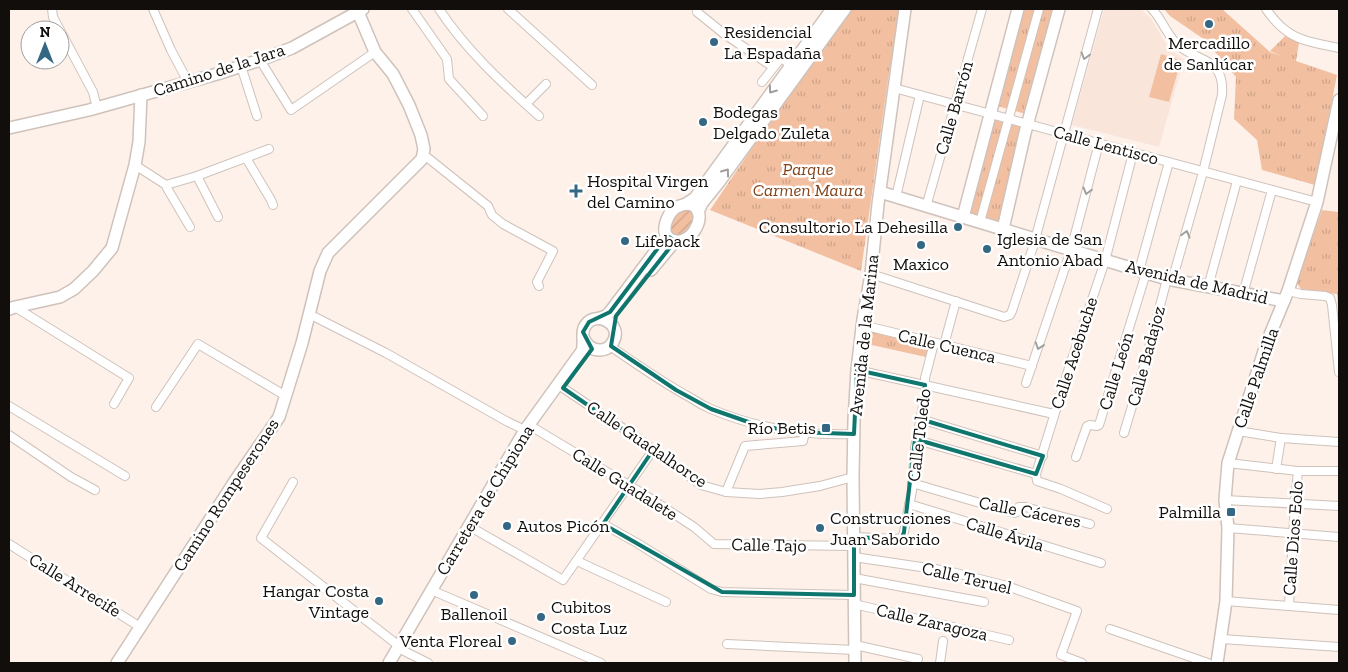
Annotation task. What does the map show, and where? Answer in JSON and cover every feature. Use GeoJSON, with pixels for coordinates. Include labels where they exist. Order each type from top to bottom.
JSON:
{"type":"FeatureCollection","features":[{"type":"Feature","properties":{"kind":"street"},"geometry":{"type":"LineString","coordinates":[[52,9],[53,17],[93,92],[97,108]]}},
{"type":"Feature","properties":{"kind":"street"},"geometry":{"type":"LineString","coordinates":[[153,9],[188,82]]}},
{"type":"Feature","properties":{"kind":"street"},"geometry":{"type":"LineString","coordinates":[[412,9],[446,59],[449,79],[483,116]]}},
{"type":"Feature","properties":{"kind":"street"},"geometry":{"type":"LineString","coordinates":[[439,9],[476,56],[538,116]]}},
{"type":"Feature","properties":{"kind":"street"},"geometry":{"type":"LineString","coordinates":[[508,9],[592,85]]}},
{"type":"Feature","properties":{"kind":"street"},"geometry":{"type":"LineString","coordinates":[[686,204],[694,206],[698,212],[699,220],[696,228],[690,237],[681,241],[671,239],[665,231],[666,220],[675,208],[695,198],[832,9]]}},
{"type":"Feature","properties":{"kind":"street"},"geometry":{"type":"LineString","coordinates":[[698,212],[702,203],[845,9]]}},
{"type":"Feature","properties":{"kind":"street","name":"Avenida de la Marina"},"geometry":{"type":"LineString","coordinates":[[855,663],[853,477],[857,370],[905,9]]}},
{"type":"Feature","properties":{"kind":"street","name":"Calle Barrón"},"geometry":{"type":"LineString","coordinates":[[926,206],[982,9]]}},
{"type":"Feature","properties":{"kind":"street"},"geometry":{"type":"LineString","coordinates":[[963,217],[1018,9]]}},
{"type":"Feature","properties":{"kind":"street"},"geometry":{"type":"LineString","coordinates":[[980,222],[1039,9]]}},
{"type":"Feature","properties":{"kind":"street"},"geometry":{"type":"LineString","coordinates":[[1003,229],[1028,124],[1059,9]]}},
{"type":"Feature","properties":{"kind":"street"},"geometry":{"type":"LineString","coordinates":[[870,274],[1004,317],[1010,315],[1035,239],[1098,9]]}},
{"type":"Feature","properties":{"kind":"street","name":"Calle Badajoz"},"geometry":{"type":"LineString","coordinates":[[1124,433],[1203,172],[1223,88],[1216,68],[1209,61],[1177,45],[1152,9]]}},
{"type":"Feature","properties":{"kind":"street"},"geometry":{"type":"LineString","coordinates":[[1266,9],[1285,30],[1305,41],[1339,48]]}},
{"type":"Feature","properties":{"kind":"street"},"geometry":{"type":"LineString","coordinates":[[361,11],[375,52],[393,74],[409,105],[421,135],[424,149],[422,154],[488,206],[492,215],[503,224],[553,251],[538,282],[539,286]]}},
{"type":"Feature","properties":{"kind":"street","name":"Camino de la Jara"},"geometry":{"type":"LineString","coordinates":[[9,128],[97,108],[260,60],[292,48],[361,11]]}},
{"type":"Feature","properties":{"kind":"street"},"geometry":{"type":"LineString","coordinates":[[697,12],[723,33],[773,67]]}},
{"type":"Feature","properties":{"kind":"street"},"geometry":{"type":"LineString","coordinates":[[260,60],[291,110],[375,52]]}},
{"type":"Feature","properties":{"kind":"street"},"geometry":{"type":"LineString","coordinates":[[762,82],[781,58],[791,65]]}},
{"type":"Feature","properties":{"kind":"street"},"geometry":{"type":"LineString","coordinates":[[241,66],[257,116]]}},
{"type":"Feature","properties":{"kind":"street"},"geometry":{"type":"LineString","coordinates":[[526,104],[546,84]]}},
{"type":"Feature","properties":{"kind":"street","name":"Calle Lentisco"},"geometry":{"type":"LineString","coordinates":[[894,88],[1317,202]]}},
{"type":"Feature","properties":{"kind":"street"},"geometry":{"type":"LineString","coordinates":[[12,308],[60,297],[74,289],[93,271],[112,248],[135,165],[139,142],[141,95]]}},
{"type":"Feature","properties":{"kind":"street"},"geometry":{"type":"LineString","coordinates":[[896,197],[920,95]]}},
{"type":"Feature","properties":{"kind":"street","name":"Calle Palmilla"},"geometry":{"type":"LineString","coordinates":[[1217,663],[1222,639],[1226,601],[1228,528],[1225,500],[1228,463],[1266,342],[1286,296],[1317,202],[1339,100]]}},
{"type":"Feature","properties":{"kind":"street"},"geometry":{"type":"LineString","coordinates":[[1026,383],[1071,250],[1099,143]]}},
{"type":"Feature","properties":{"kind":"street"},"geometry":{"type":"LineString","coordinates":[[166,185],[269,150]]}},
{"type":"Feature","properties":{"kind":"street","name":"Calle Acebuche"},"geometry":{"type":"LineString","coordinates":[[1036,474],[1105,261],[1133,153]]}},
{"type":"Feature","properties":{"kind":"street","name":"Camino Rompeserones"},"geometry":{"type":"LineString","coordinates":[[117,663],[235,480],[279,417],[302,342],[320,271],[328,253],[422,159],[422,154]]}},
{"type":"Feature","properties":{"kind":"street"},"geometry":{"type":"LineString","coordinates":[[246,158],[273,205]]}},
{"type":"Feature","properties":{"kind":"street"},"geometry":{"type":"LineString","coordinates":[[1142,272],[1168,162]]}},
{"type":"Feature","properties":{"kind":"street"},"geometry":{"type":"LineString","coordinates":[[135,165],[166,185],[190,227]]}},
{"type":"Feature","properties":{"kind":"street"},"geometry":{"type":"LineString","coordinates":[[196,176],[218,217]]}},
{"type":"Feature","properties":{"kind":"street"},"geometry":{"type":"LineString","coordinates":[[1208,287],[1237,181]]}},
{"type":"Feature","properties":{"kind":"street"},"geometry":{"type":"LineString","coordinates":[[1243,294],[1272,190]]}},
{"type":"Feature","properties":{"kind":"street","name":"Avenida de Madrid"},"geometry":{"type":"LineString","coordinates":[[880,192],[1170,280],[1243,294],[1286,296]]}},
{"type":"Feature","properties":{"kind":"street"},"geometry":{"type":"LineString","coordinates":[[600,318],[608,320],[613,327],[615,335],[610,346],[597,350],[589,346],[584,339],[583,332],[586,325],[592,320],[606,316],[610,312],[671,239]]}},
{"type":"Feature","properties":{"kind":"street"},"geometry":{"type":"LineString","coordinates":[[613,327],[616,316],[671,239]]}},
{"type":"Feature","properties":{"kind":"street","name":"Calle León"},"geometry":{"type":"LineString","coordinates":[[1076,457],[1088,426],[1099,425],[1142,272]]}},
{"type":"Feature","properties":{"kind":"street"},"geometry":{"type":"LineString","coordinates":[[1286,296],[1301,294],[1330,298],[1339,372]]}},
{"type":"Feature","properties":{"kind":"street"},"geometry":{"type":"LineString","coordinates":[[944,345],[956,301]]}},
{"type":"Feature","properties":{"kind":"street"},"geometry":{"type":"LineString","coordinates":[[12,308],[129,378],[114,404]]}},
{"type":"Feature","properties":{"kind":"street","name":"Calle Guadalete"},"geometry":{"type":"LineString","coordinates":[[309,314],[386,354],[508,422],[530,429],[629,485],[694,527],[714,544]]}},
{"type":"Feature","properties":{"kind":"street","name":"Calle Cuenca"},"geometry":{"type":"LineString","coordinates":[[862,325],[1032,366]]}},
{"type":"Feature","properties":{"kind":"street","name":"Carretera de Chipiona"},"geometry":{"type":"LineString","coordinates":[[397,663],[402,648],[476,513],[582,351],[584,339]]}},
{"type":"Feature","properties":{"kind":"street","name":"Calle Toledo"},"geometry":{"type":"LineString","coordinates":[[854,547],[902,538],[909,504],[925,395],[925,378],[934,342]]}},
{"type":"Feature","properties":{"kind":"street"},"geometry":{"type":"LineString","coordinates":[[156,407],[198,344],[286,396]]}},
{"type":"Feature","properties":{"kind":"street"},"geometry":{"type":"LineString","coordinates":[[610,346],[676,390],[711,409],[754,424],[794,432],[854,434]]}},
{"type":"Feature","properties":{"kind":"street","name":"Carretera de Chipiona"},"geometry":{"type":"LineString","coordinates":[[389,663],[402,648],[438,593],[530,429],[588,354],[597,350]]}},
{"type":"Feature","properties":{"kind":"street"},"geometry":{"type":"LineString","coordinates":[[857,370],[1054,414]]}},
{"type":"Feature","properties":{"kind":"street","name":"Calle Guadalhorce"},"geometry":{"type":"LineString","coordinates":[[562,388],[701,485],[726,492],[760,494],[820,486],[853,477]]}},
{"type":"Feature","properties":{"kind":"street"},"geometry":{"type":"LineString","coordinates":[[9,406],[125,476]]}},
{"type":"Feature","properties":{"kind":"street"},"geometry":{"type":"LineString","coordinates":[[920,419],[1043,456]]}},
{"type":"Feature","properties":{"kind":"street"},"geometry":{"type":"LineString","coordinates":[[1238,431],[1280,438],[1339,442]]}},
{"type":"Feature","properties":{"kind":"street"},"geometry":{"type":"LineString","coordinates":[[726,492],[745,446],[803,442],[805,432]]}},
{"type":"Feature","properties":{"kind":"street"},"geometry":{"type":"LineString","coordinates":[[9,435],[70,476],[95,490]]}},
{"type":"Feature","properties":{"kind":"street"},"geometry":{"type":"LineString","coordinates":[[1276,469],[1280,438]]}},
{"type":"Feature","properties":{"kind":"street"},"geometry":{"type":"LineString","coordinates":[[917,440],[1036,474],[1037,480],[1107,509]]}},
{"type":"Feature","properties":{"kind":"street"},"geometry":{"type":"LineString","coordinates":[[474,529],[563,580],[653,450]]}},
{"type":"Feature","properties":{"kind":"street"},"geometry":{"type":"LineString","coordinates":[[1228,463],[1298,471],[1339,471]]}},
{"type":"Feature","properties":{"kind":"street","name":"Calle Dios Eolo"},"geometry":{"type":"LineString","coordinates":[[1289,606],[1298,471]]}},
{"type":"Feature","properties":{"kind":"street"},"geometry":{"type":"LineString","coordinates":[[293,482],[261,538],[402,648],[428,663]]}},
{"type":"Feature","properties":{"kind":"street","name":"Calle Cáceres"},"geometry":{"type":"LineString","coordinates":[[912,483],[1014,513],[1017,512],[1019,507],[1025,507],[1090,524]]}},
{"type":"Feature","properties":{"kind":"street"},"geometry":{"type":"LineString","coordinates":[[1225,500],[1339,506]]}},
{"type":"Feature","properties":{"kind":"street","name":"Calle Ávila"},"geometry":{"type":"LineString","coordinates":[[909,504],[1100,563]]}},
{"type":"Feature","properties":{"kind":"street","name":"Calle Zaragoza"},"geometry":{"type":"LineString","coordinates":[[603,524],[638,543],[712,589],[722,592],[854,599],[1009,640]]}},
{"type":"Feature","properties":{"kind":"street"},"geometry":{"type":"LineString","coordinates":[[1228,528],[1339,538]]}},
{"type":"Feature","properties":{"kind":"street","name":"Calle Arrecife"},"geometry":{"type":"LineString","coordinates":[[9,544],[140,627]]}},
{"type":"Feature","properties":{"kind":"street","name":"Calle Tajo"},"geometry":{"type":"LineString","coordinates":[[714,544],[854,547]]}},
{"type":"Feature","properties":{"kind":"street","name":"Calle Teruel"},"geometry":{"type":"LineString","coordinates":[[854,547],[1007,586],[1078,611],[1061,655],[1082,663]]}},
{"type":"Feature","properties":{"kind":"street"},"geometry":{"type":"LineString","coordinates":[[577,561],[666,602]]}},
{"type":"Feature","properties":{"kind":"street"},"geometry":{"type":"LineString","coordinates":[[854,578],[984,602]]}},
{"type":"Feature","properties":{"kind":"street"},"geometry":{"type":"LineString","coordinates":[[438,593],[601,663]]}},
{"type":"Feature","properties":{"kind":"street"},"geometry":{"type":"LineString","coordinates":[[1226,601],[1339,610]]}},
{"type":"Feature","properties":{"kind":"street"},"geometry":{"type":"LineString","coordinates":[[1110,629],[1208,663]]}},
{"type":"Feature","properties":{"kind":"street"},"geometry":{"type":"LineString","coordinates":[[1222,639],[1339,647]]}},
{"type":"Feature","properties":{"kind":"street"},"geometry":{"type":"LineString","coordinates":[[940,663],[943,641]]}},
{"type":"Feature","properties":{"kind":"street"},"geometry":{"type":"LineString","coordinates":[[727,644],[855,648],[918,659]]}},
{"type":"Feature","properties":{"kind":"highlighted area"},"geometry":{"type":"Polygon","coordinates":[[[667,236],[675,241],[616,316],[611,346],[676,390],[711,409],[754,424],[794,432],[854,434],[857,370],[925,385],[920,419],[1043,456],[1036,474],[915,439],[902,538],[854,537],[854,595],[722,592],[603,524],[653,450],[563,388],[592,349],[583,332],[589,322],[610,312],[667,236]]]}},
{"type":"Feature","properties":{"kind":"shaded area"},"geometry":{"type":"Polygon","coordinates":[[[1104,9],[1141,9],[1152,20],[1169,49],[1184,59],[1159,147],[1072,125],[1104,9]]]}},
{"type":"Feature","properties":{"kind":"green space","name":"Parque Carmen Maura"},"geometry":{"type":"Polygon","coordinates":[[[849,9],[901,9],[889,73],[861,271],[710,210],[826,39],[849,9]]]}},
{"type":"Feature","properties":{"kind":"green space"},"geometry":{"type":"Polygon","coordinates":[[[1021,9],[1055,9],[1026,114],[997,106],[1021,9]]]}},
{"type":"Feature","properties":{"kind":"green space"},"geometry":{"type":"Polygon","coordinates":[[[1164,9],[1222,9],[1270,52],[1281,56],[1270,51],[1285,36],[1299,43],[1296,61],[1337,75],[1315,185],[1262,170],[1257,140],[1234,119],[1236,77],[1205,40],[1170,16],[1164,9]]]}},
{"type":"Feature","properties":{"kind":"green space"},"geometry":{"type":"Polygon","coordinates":[[[1161,54],[1181,60],[1169,102],[1149,97],[1161,54]]]}},
{"type":"Feature","properties":{"kind":"green space"},"geometry":{"type":"Polygon","coordinates":[[[991,114],[1028,124],[1003,229],[963,217],[991,114]]]}},
{"type":"Feature","properties":{"kind":"green space"},"geometry":{"type":"Polygon","coordinates":[[[683,208],[691,211],[694,218],[684,235],[676,237],[669,232],[669,224],[679,210],[683,208]]]}},
{"type":"Feature","properties":{"kind":"green space"},"geometry":{"type":"Polygon","coordinates":[[[1322,210],[1339,212],[1339,326],[1337,294],[1301,289],[1296,282],[1322,210]]]}},
{"type":"Feature","properties":{"kind":"green space"},"geometry":{"type":"Polygon","coordinates":[[[869,330],[930,344],[926,357],[867,344],[869,330]]]}},
{"type":"Feature","properties":{"kind":"place","name":"Mercadillo de Sanlúcar"},"geometry":{"type":"Point","coordinates":[1209,24]}},
{"type":"Feature","properties":{"kind":"place","name":"Residencial La Espadaña"},"geometry":{"type":"Point","coordinates":[714,42]}},
{"type":"Feature","properties":{"kind":"place","name":"Bodegas Delgado Zuleta"},"geometry":{"type":"Point","coordinates":[703,122]}},
{"type":"Feature","properties":{"kind":"place","name":"Hospital Virgen del Camino"},"geometry":{"type":"Point","coordinates":[576,191]}},
{"type":"Feature","properties":{"kind":"place","name":"Consultorio La Dehesilla"},"geometry":{"type":"Point","coordinates":[958,227]}},
{"type":"Feature","properties":{"kind":"place","name":"Lifeback"},"geometry":{"type":"Point","coordinates":[625,241]}},
{"type":"Feature","properties":{"kind":"place","name":"Maxico"},"geometry":{"type":"Point","coordinates":[921,245]}},
{"type":"Feature","properties":{"kind":"place","name":"Iglesia de San Antonio Abad"},"geometry":{"type":"Point","coordinates":[987,249]}},
{"type":"Feature","properties":{"kind":"place","name":"Río Betis"},"geometry":{"type":"Point","coordinates":[826,428]}},
{"type":"Feature","properties":{"kind":"place","name":"Palmilla"},"geometry":{"type":"Point","coordinates":[1231,512]}},
{"type":"Feature","properties":{"kind":"place","name":"Autos Picón"},"geometry":{"type":"Point","coordinates":[507,526]}},
{"type":"Feature","properties":{"kind":"place","name":"Construcciones Juan Saborido"},"geometry":{"type":"Point","coordinates":[820,528]}},
{"type":"Feature","properties":{"kind":"place","name":"Ballenoil"},"geometry":{"type":"Point","coordinates":[474,595]}},
{"type":"Feature","properties":{"kind":"place","name":"Hangar Costa Vintage"},"geometry":{"type":"Point","coordinates":[379,601]}},
{"type":"Feature","properties":{"kind":"place","name":"Cubitos Costa Luz"},"geometry":{"type":"Point","coordinates":[541,617]}},
{"type":"Feature","properties":{"kind":"place","name":"Venta Floreal"},"geometry":{"type":"Point","coordinates":[512,641]}}]}
